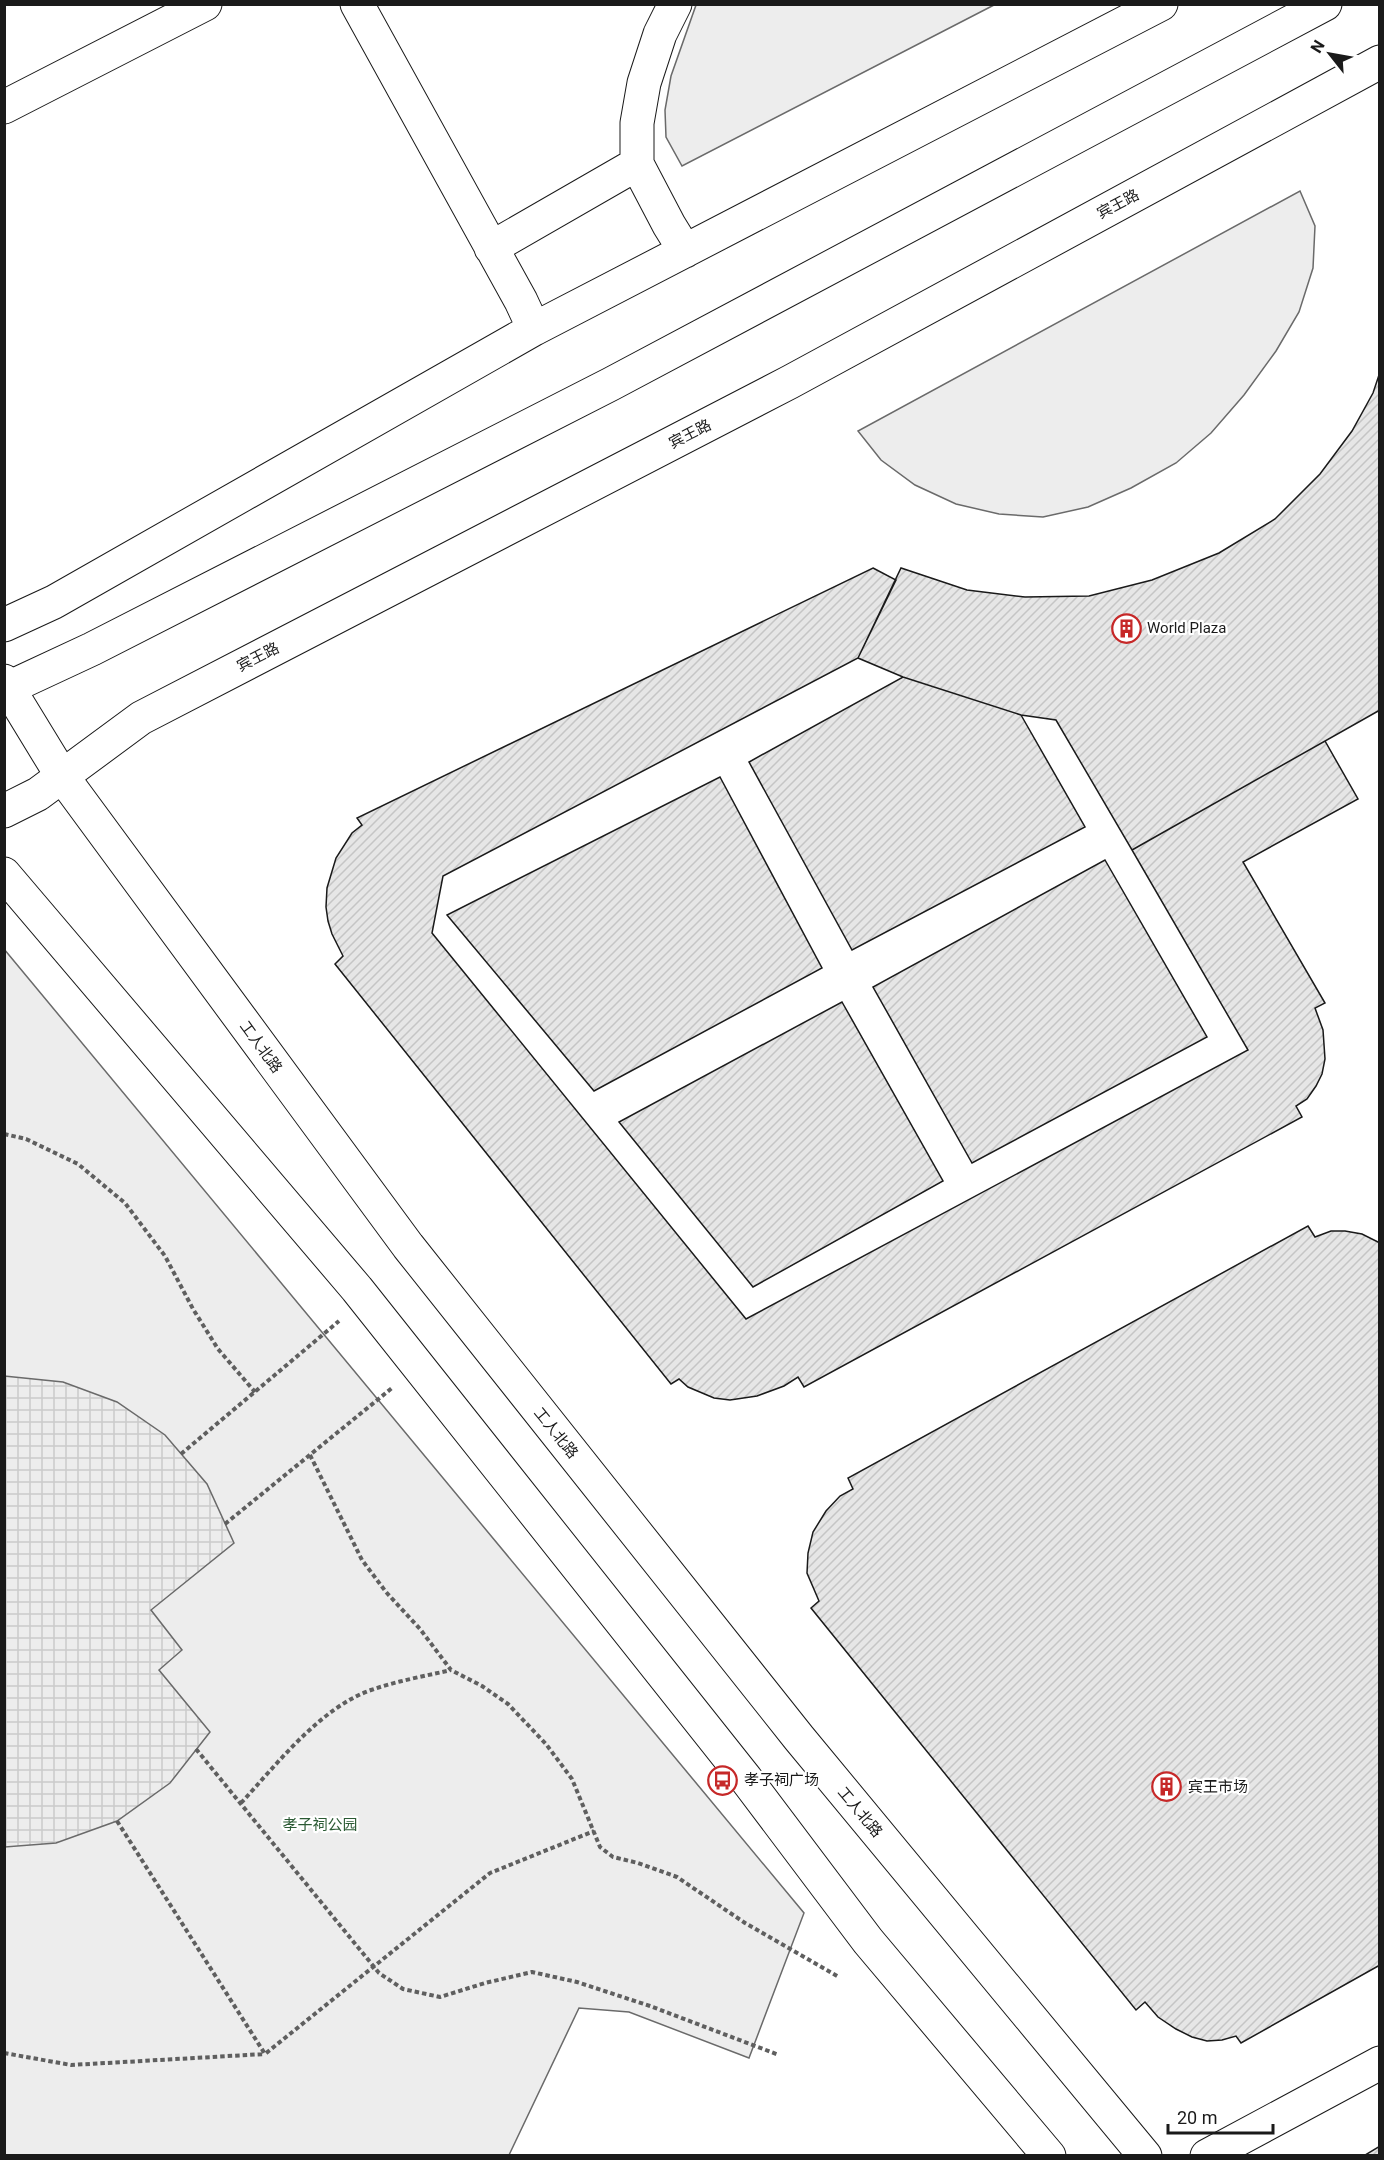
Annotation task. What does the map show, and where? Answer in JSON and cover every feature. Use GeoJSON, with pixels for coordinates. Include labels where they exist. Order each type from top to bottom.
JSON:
{"type":"FeatureCollection","features":[{"type":"Feature","properties":{"kind":"street"},"geometry":{"type":"LineString","coordinates":[[4,107],[205,4]]}},
{"type":"Feature","properties":{"kind":"street"},"geometry":{"type":"LineString","coordinates":[[357,4],[521,301],[534,329]]}},
{"type":"Feature","properties":{"kind":"street"},"geometry":{"type":"LineString","coordinates":[[675,4],[660,34],[644,83],[637,123],[637,164],[685,251]]}},
{"type":"Feature","properties":{"kind":"street"},"geometry":{"type":"LineString","coordinates":[[4,625],[54,602],[534,329],[1161,4]]}},
{"type":"Feature","properties":{"kind":"street"},"geometry":{"type":"LineString","coordinates":[[6,686],[92,649],[611,384],[1325,4]]}},
{"type":"Feature","properties":{"kind":"street","name":"宾王路"},"geometry":{"type":"LineString","coordinates":[[4,811],[38,794],[141,718],[790,382],[1380,62]]}},
{"type":"Feature","properties":{"kind":"street"},"geometry":{"type":"LineString","coordinates":[[491,248],[637,164]]}},
{"type":"Feature","properties":{"kind":"street","name":"工人北路"},"geometry":{"type":"LineString","coordinates":[[6,686],[62,776],[408,1246],[798,1738],[1145,2156]]}},
{"type":"Feature","properties":{"kind":"street"},"geometry":{"type":"LineString","coordinates":[[4,874],[365,1299],[746,1779],[868,1941],[1049,2156]]}},
{"type":"Feature","properties":{"kind":"street"},"geometry":{"type":"LineString","coordinates":[[1207,2156],[1380,2063]]}},
{"type":"Feature","properties":{"kind":"path"},"geometry":{"type":"LineString","coordinates":[[4,1134],[26,1139],[78,1164],[125,1203],[165,1256],[193,1309],[218,1349],[255,1392]]}},
{"type":"Feature","properties":{"kind":"path"},"geometry":{"type":"LineString","coordinates":[[182,1454],[365,1299]]}},
{"type":"Feature","properties":{"kind":"path"},"geometry":{"type":"LineString","coordinates":[[225,1524],[418,1366]]}},
{"type":"Feature","properties":{"kind":"path"},"geometry":{"type":"LineString","coordinates":[[310,1455],[362,1560],[451,1670],[482,1686],[508,1704],[546,1744],[572,1779],[600,1847],[613,1857],[677,1877],[746,1923],[839,1977]]}},
{"type":"Feature","properties":{"kind":"path"},"geometry":{"type":"LineString","coordinates":[[241,1803],[304,1734],[346,1702],[370,1690],[451,1670]]}},
{"type":"Feature","properties":{"kind":"path"},"geometry":{"type":"LineString","coordinates":[[196,1749],[379,1973],[404,1989],[440,1996],[532,1972],[577,1982],[650,2006],[779,2055]]}},
{"type":"Feature","properties":{"kind":"path"},"geometry":{"type":"LineString","coordinates":[[117,1821],[265,2054]]}},
{"type":"Feature","properties":{"kind":"path"},"geometry":{"type":"LineString","coordinates":[[4,2053],[71,2066],[265,2054],[490,1873],[594,1831]]}},
{"type":"Feature","properties":{"kind":"shaded area"},"geometry":{"type":"Polygon","coordinates":[[[696,4],[994,5],[682,166],[666,137],[665,110],[671,76],[696,4]]]}},
{"type":"Feature","properties":{"kind":"shaded area"},"geometry":{"type":"Polygon","coordinates":[[[1300,191],[1315,226],[1313,268],[1299,312],[1276,351],[1244,395],[1211,433],[1176,463],[1131,488],[1088,507],[1043,517],[999,514],[956,504],[915,485],[881,460],[858,431],[1300,191]]]}},
{"type":"Feature","properties":{"kind":"shaded area","name":"孝子祠公园"},"geometry":{"type":"Polygon","coordinates":[[[4,949],[804,1913],[749,2058],[629,2012],[579,2008],[509,2155],[5,2155],[4,949]]]}},
{"type":"Feature","properties":{"kind":"shaded area"},"geometry":{"type":"Polygon","coordinates":[[[4,1376],[63,1382],[117,1402],[165,1435],[207,1484],[234,1543],[151,1610],[182,1650],[159,1670],[210,1732],[170,1783],[117,1821],[56,1843],[5,1847],[4,1376]]]}},
{"type":"Feature","properties":{"kind":"building","name":"World Plaza"},"geometry":{"type":"Polygon","coordinates":[[[1380,372],[1380,710],[1132,850],[1056,720],[1021,715],[903,677],[858,658],[901,568],[967,590],[1025,597],[1089,596],[1152,580],[1219,553],[1275,519],[1320,474],[1352,431],[1373,393],[1380,372]]]}},
{"type":"Feature","properties":{"kind":"building"},"geometry":{"type":"Polygon","coordinates":[[[873,568],[896,580],[858,658],[443,876],[432,933],[746,1319],[1248,1050],[1132,850],[1325,741],[1358,799],[1243,862],[1325,1003],[1315,1008],[1323,1030],[1325,1059],[1322,1074],[1316,1086],[1307,1099],[1296,1106],[1302,1117],[804,1387],[798,1377],[784,1386],[757,1396],[730,1400],[714,1398],[688,1387],[679,1379],[671,1384],[335,964],[343,956],[328,921],[327,888],[336,858],[352,833],[362,825],[357,818],[873,568]]]}},
{"type":"Feature","properties":{"kind":"building"},"geometry":{"type":"Polygon","coordinates":[[[903,677],[1021,715],[1085,827],[852,950],[749,762],[903,677]]]}},
{"type":"Feature","properties":{"kind":"building"},"geometry":{"type":"Polygon","coordinates":[[[720,777],[822,968],[594,1091],[447,915],[720,777]]]}},
{"type":"Feature","properties":{"kind":"building"},"geometry":{"type":"Polygon","coordinates":[[[1105,860],[1207,1037],[972,1163],[873,987],[1105,860]]]}},
{"type":"Feature","properties":{"kind":"building"},"geometry":{"type":"Polygon","coordinates":[[[842,1002],[943,1181],[753,1287],[619,1122],[842,1002]]]}},
{"type":"Feature","properties":{"kind":"building","name":"宾王市场"},"geometry":{"type":"Polygon","coordinates":[[[1308,1226],[1315,1237],[1331,1231],[1345,1231],[1362,1234],[1380,1243],[1380,1965],[1241,2043],[1236,2036],[1207,2041],[1176,2029],[1158,2017],[1145,2002],[1136,2010],[811,1608],[819,1601],[807,1573],[808,1553],[813,1532],[826,1511],[840,1496],[853,1489],[848,1478],[1308,1226]]]}},
{"type":"Feature","properties":{"kind":"building"},"geometry":{"type":"Polygon","coordinates":[[[1380,2146],[1380,2156],[1364,2156],[1365,2155],[1380,2146]]]}},
{"type":"Feature","properties":{"kind":"place","name":"World Plaza"},"geometry":{"type":"Point","coordinates":[1126,628]}},
{"type":"Feature","properties":{"kind":"place","name":"孝子祠广场"},"geometry":{"type":"Point","coordinates":[723,1780]}},
{"type":"Feature","properties":{"kind":"place","name":"宾王市场"},"geometry":{"type":"Point","coordinates":[1167,1787]}}]}
